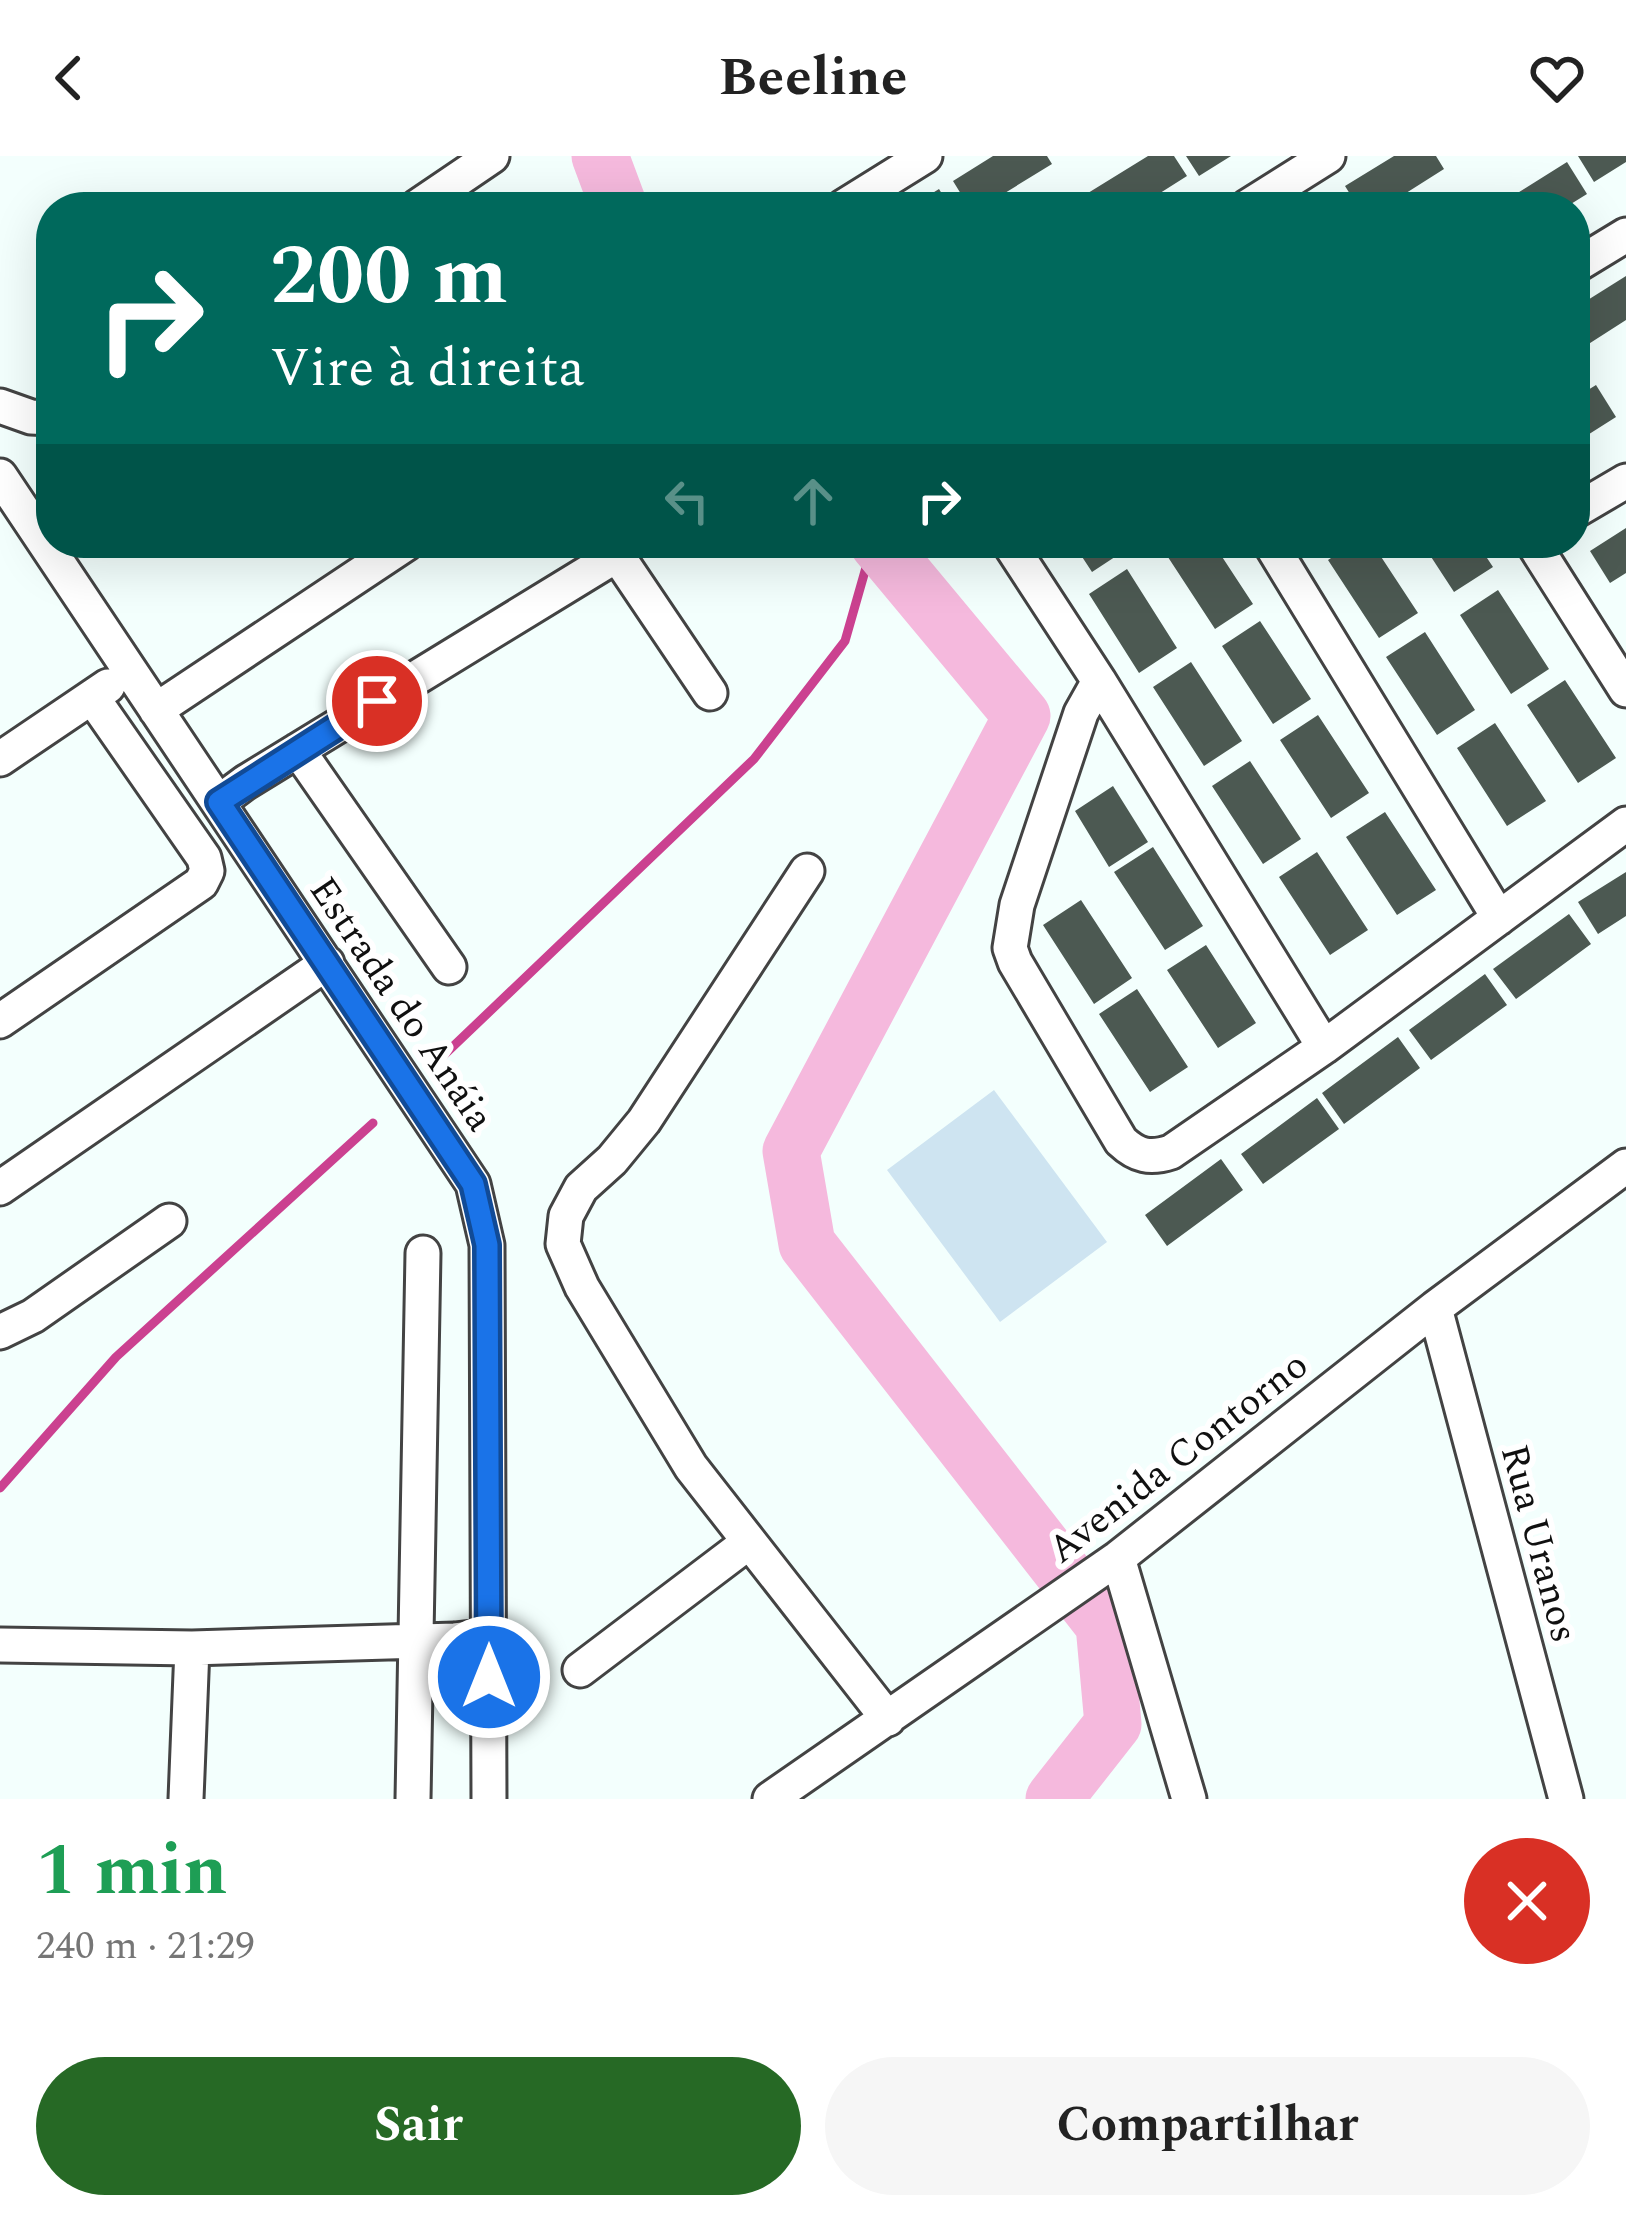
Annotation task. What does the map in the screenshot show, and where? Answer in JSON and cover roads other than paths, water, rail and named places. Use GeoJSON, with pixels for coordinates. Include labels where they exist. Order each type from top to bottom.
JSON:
{"type":"FeatureCollection","features":[{"type":"Feature","properties":{"kind":"street"},"geometry":{"type":"LineString","coordinates":[[443,192],[492,156]]}},
{"type":"Feature","properties":{"kind":"street"},"geometry":{"type":"LineString","coordinates":[[867,192],[926,156]]}},
{"type":"Feature","properties":{"kind":"street"},"geometry":{"type":"LineString","coordinates":[[1271,192],[1328,156]]}},
{"type":"Feature","properties":{"kind":"street"},"geometry":{"type":"LineString","coordinates":[[1590,257],[1626,235]]}},
{"type":"Feature","properties":{"kind":"street"},"geometry":{"type":"LineString","coordinates":[[0,406],[36,417]]}},
{"type":"Feature","properties":{"kind":"street","name":"Estrada do Anáia"},"geometry":{"type":"LineString","coordinates":[[0,476],[36,530]]}},
{"type":"Feature","properties":{"kind":"street"},"geometry":{"type":"LineString","coordinates":[[1590,502],[1626,481]]}},
{"type":"Feature","properties":{"kind":"street","name":"Estrada do Anáia"},"geometry":{"type":"LineString","coordinates":[[55,558],[473,1184],[487,1245],[489,1799]]}},
{"type":"Feature","properties":{"kind":"street"},"geometry":{"type":"LineString","coordinates":[[156,710],[384,558]]}},
{"type":"Feature","properties":{"kind":"street"},"geometry":{"type":"LineString","coordinates":[[219,802],[612,558]]}},
{"type":"Feature","properties":{"kind":"street"},"geometry":{"type":"LineString","coordinates":[[619,558],[710,693]]}},
{"type":"Feature","properties":{"kind":"street"},"geometry":{"type":"LineString","coordinates":[[1019,558],[1324,1047]]}},
{"type":"Feature","properties":{"kind":"street"},"geometry":{"type":"LineString","coordinates":[[1279,558],[1499,918]]}},
{"type":"Feature","properties":{"kind":"street"},"geometry":{"type":"LineString","coordinates":[[1542,558],[1626,690]]}},
{"type":"Feature","properties":{"kind":"street"},"geometry":{"type":"LineString","coordinates":[[0,759],[130,671]]}},
{"type":"Feature","properties":{"kind":"street"},"geometry":{"type":"LineString","coordinates":[[1099,681],[1081,713],[1017,905],[1010,948],[1121,1141],[1134,1153],[1171,1152],[1324,1047],[1626,824]]}},
{"type":"Feature","properties":{"kind":"street"},"geometry":{"type":"LineString","coordinates":[[0,1021],[201,883],[207,871],[204,858],[92,697]]}},
{"type":"Feature","properties":{"kind":"street"},"geometry":{"type":"LineString","coordinates":[[298,750],[449,967]]}},
{"type":"Feature","properties":{"kind":"street"},"geometry":{"type":"LineString","coordinates":[[807,871],[644,1121],[581,1188],[566,1216],[563,1244],[582,1287],[692,1467],[888,1719]]}},
{"type":"Feature","properties":{"kind":"street"},"geometry":{"type":"LineString","coordinates":[[0,1188],[327,963]]}},
{"type":"Feature","properties":{"kind":"street","name":"Avenida Contorno"},"geometry":{"type":"LineString","coordinates":[[770,1799],[820,1784],[888,1719],[1113,1562],[1435,1308],[1626,1166]]}},
{"type":"Feature","properties":{"kind":"street"},"geometry":{"type":"LineString","coordinates":[[0,1332],[33,1316],[169,1220]]}},
{"type":"Feature","properties":{"kind":"street"},"geometry":{"type":"LineString","coordinates":[[413,1799],[423,1253]]}},
{"type":"Feature","properties":{"kind":"street","name":"Rua Uranos"},"geometry":{"type":"LineString","coordinates":[[1435,1308],[1566,1799]]}},
{"type":"Feature","properties":{"kind":"street"},"geometry":{"type":"LineString","coordinates":[[580,1670],[749,1542]]}},
{"type":"Feature","properties":{"kind":"street"},"geometry":{"type":"LineString","coordinates":[[1113,1562],[1189,1799]]}},
{"type":"Feature","properties":{"kind":"street"},"geometry":{"type":"LineString","coordinates":[[0,1645],[192,1648],[489,1636]]}},
{"type":"Feature","properties":{"kind":"street"},"geometry":{"type":"LineString","coordinates":[[186,1799],[192,1648]]}},
{"type":"Feature","properties":{"kind":"waterway"},"geometry":{"type":"LineString","coordinates":[[600,156],[613,192]]}},
{"type":"Feature","properties":{"kind":"waterway"},"geometry":{"type":"LineString","coordinates":[[443,1056],[754,759],[845,641],[869,558]]}},
{"type":"Feature","properties":{"kind":"waterway"},"geometry":{"type":"LineString","coordinates":[[890,558],[1022,716],[791,1151],[807,1244],[1104,1625],[1113,1724],[1054,1799]]}},
{"type":"Feature","properties":{"kind":"waterway"},"geometry":{"type":"LineString","coordinates":[[0,1488],[116,1357],[373,1123]]}}]}
